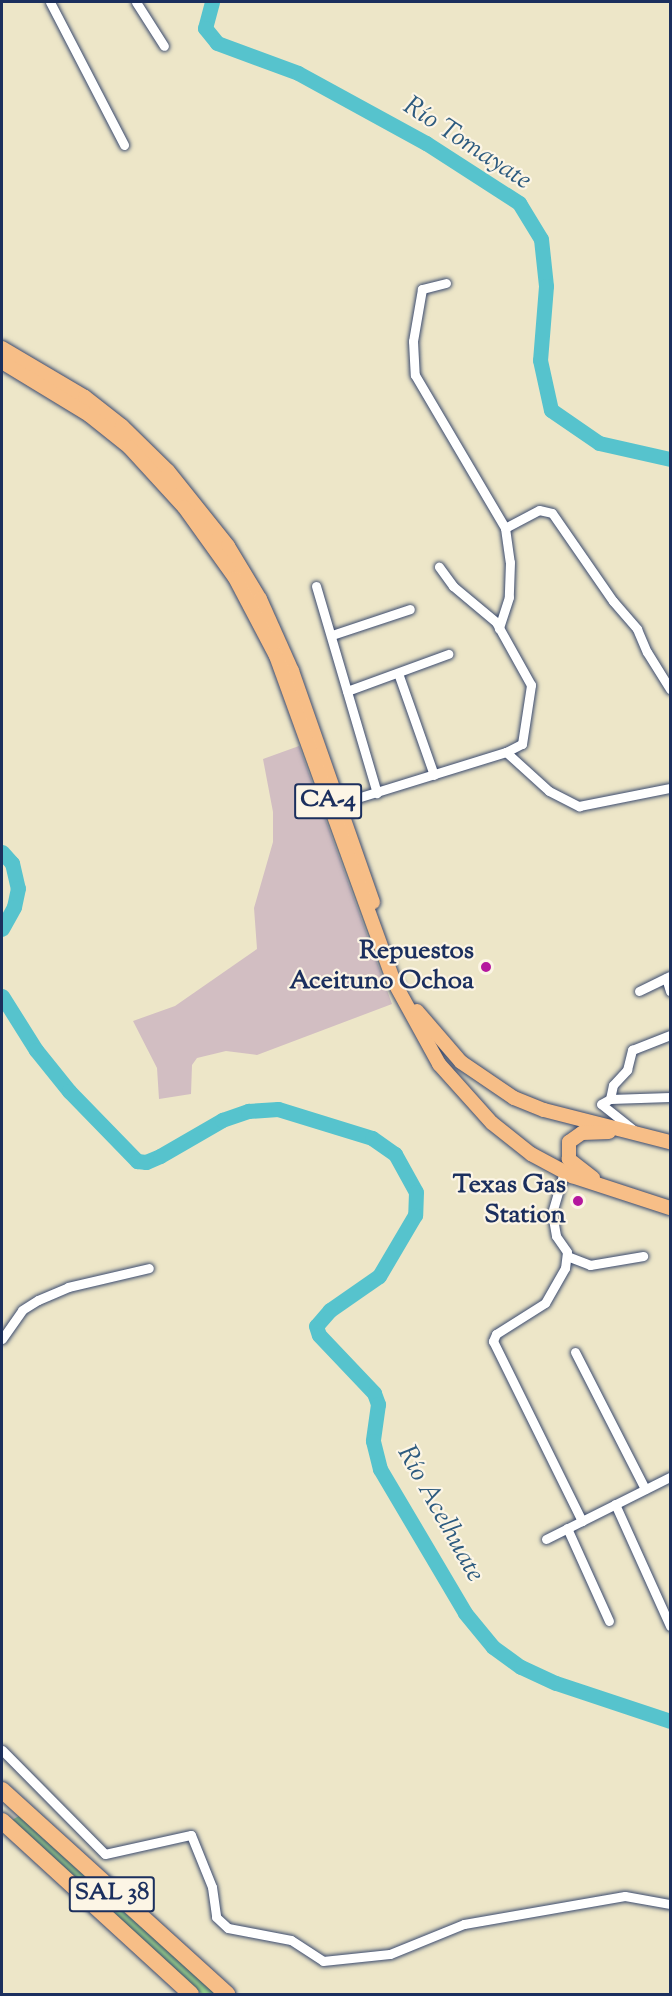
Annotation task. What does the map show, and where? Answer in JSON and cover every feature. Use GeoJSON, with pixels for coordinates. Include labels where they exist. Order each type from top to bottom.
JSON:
{"type":"FeatureCollection","features":[{"type":"Feature","properties":{"kind":"highway","name":"SAL 38"},"geometry":{"type":"LineString","coordinates":[[2,1790],[227,1995]]}},
{"type":"Feature","properties":{"kind":"highway"},"geometry":{"type":"LineString","coordinates":[[4,1823],[4,1813],[11,1808],[22,1810]]}},
{"type":"Feature","properties":{"kind":"highway","name":"SAL 38"},"geometry":{"type":"LineString","coordinates":[[4,1823],[191,1995]]}},
{"type":"Feature","properties":{"kind":"main road","name":"CA-4"},"geometry":{"type":"LineString","coordinates":[[2,348],[85,398],[122,426],[168,471],[224,539],[276,631],[341,803],[405,989],[429,1029],[471,1072],[514,1098],[544,1110],[670,1142]]}},
{"type":"Feature","properties":{"kind":"main road","name":"CA-4"},"geometry":{"type":"LineString","coordinates":[[2,362],[112,431],[158,477],[215,546],[272,646],[394,982],[416,1026],[464,1096],[512,1139],[564,1172],[609,1190],[670,1208]]}},
{"type":"Feature","properties":{"kind":"main road"},"geometry":{"type":"LineString","coordinates":[[609,1190],[572,1164],[567,1146],[582,1133],[631,1132]]}},
{"type":"Feature","properties":{"kind":"street"},"geometry":{"type":"LineString","coordinates":[[50,2],[124,145]]}},
{"type":"Feature","properties":{"kind":"street"},"geometry":{"type":"LineString","coordinates":[[136,2],[164,46]]}},
{"type":"Feature","properties":{"kind":"street"},"geometry":{"type":"LineString","coordinates":[[446,283],[422,290],[413,341],[415,375],[505,528],[510,562],[509,597],[499,628]]}},
{"type":"Feature","properties":{"kind":"street"},"geometry":{"type":"LineString","coordinates":[[505,528],[539,510],[552,513],[613,601],[637,629],[647,652],[670,689]]}},
{"type":"Feature","properties":{"kind":"street"},"geometry":{"type":"LineString","coordinates":[[341,803],[506,752],[522,744],[531,685],[499,628],[453,586],[440,567]]}},
{"type":"Feature","properties":{"kind":"street"},"geometry":{"type":"LineString","coordinates":[[316,586],[377,793]]}},
{"type":"Feature","properties":{"kind":"street"},"geometry":{"type":"LineString","coordinates":[[332,635],[410,609]]}},
{"type":"Feature","properties":{"kind":"street"},"geometry":{"type":"LineString","coordinates":[[347,691],[448,654]]}},
{"type":"Feature","properties":{"kind":"street"},"geometry":{"type":"LineString","coordinates":[[398,673],[434,775]]}},
{"type":"Feature","properties":{"kind":"street"},"geometry":{"type":"LineString","coordinates":[[506,752],[549,791],[579,806],[670,788]]}},
{"type":"Feature","properties":{"kind":"street"},"geometry":{"type":"LineString","coordinates":[[639,991],[668,977],[670,991]]}},
{"type":"Feature","properties":{"kind":"street"},"geometry":{"type":"LineString","coordinates":[[610,1099],[613,1084],[627,1070],[632,1050],[670,1035]]}},
{"type":"Feature","properties":{"kind":"street"},"geometry":{"type":"LineString","coordinates":[[631,1132],[601,1104],[610,1099],[670,1097]]}},
{"type":"Feature","properties":{"kind":"street"},"geometry":{"type":"LineString","coordinates":[[654,1138],[670,1134]]}},
{"type":"Feature","properties":{"kind":"street"},"geometry":{"type":"LineString","coordinates":[[564,1172],[552,1213],[552,1227],[567,1256],[590,1265],[643,1256]]}},
{"type":"Feature","properties":{"kind":"street"},"geometry":{"type":"LineString","coordinates":[[567,1256],[545,1303],[496,1334],[493,1341],[582,1521]]}},
{"type":"Feature","properties":{"kind":"street"},"geometry":{"type":"LineString","coordinates":[[2,1339],[22,1310],[38,1300],[68,1287],[149,1268]]}},
{"type":"Feature","properties":{"kind":"street"},"geometry":{"type":"LineString","coordinates":[[575,1352],[645,1488]]}},
{"type":"Feature","properties":{"kind":"street"},"geometry":{"type":"LineString","coordinates":[[546,1539],[670,1477]]}},
{"type":"Feature","properties":{"kind":"street"},"geometry":{"type":"LineString","coordinates":[[615,1504],[670,1626]]}},
{"type":"Feature","properties":{"kind":"street"},"geometry":{"type":"LineString","coordinates":[[567,1528],[609,1621]]}},
{"type":"Feature","properties":{"kind":"street"},"geometry":{"type":"LineString","coordinates":[[2,1750],[105,1854],[191,1835],[212,1887],[216,1917],[228,1928],[291,1940],[323,1961],[390,1954],[464,1924],[625,1896],[670,1904]]}},
{"type":"Feature","properties":{"kind":"shaded area"},"geometry":{"type":"Polygon","coordinates":[[[299,746],[392,1004],[257,1055],[226,1051],[197,1058],[192,1065],[191,1094],[159,1099],[157,1068],[133,1021],[175,1006],[257,949],[254,908],[273,842],[273,812],[263,759],[299,746]]]}},
{"type":"Feature","properties":{"kind":"green space"},"geometry":{"type":"Polygon","coordinates":[[[19,1816],[126,1914],[219,1994],[202,1994],[104,1908],[12,1820],[19,1816]]]}},
{"type":"Feature","properties":{"kind":"waterway","name":"Río Tomayate"},"geometry":{"type":"LineString","coordinates":[[212,2],[205,28],[217,43],[298,73],[426,143],[519,203],[541,239],[546,286],[540,360],[551,410],[599,443],[670,459]]}},
{"type":"Feature","properties":{"kind":"waterway","name":"Río Acelhuate"},"geometry":{"type":"LineString","coordinates":[[2,852],[12,863],[18,888],[14,907],[2,929]]}},
{"type":"Feature","properties":{"kind":"waterway","name":"Río Acelhuate"},"geometry":{"type":"LineString","coordinates":[[2,996],[36,1050],[69,1091],[137,1161],[146,1162],[160,1156],[222,1120],[248,1111],[278,1109],[372,1138],[395,1154],[416,1192],[415,1215],[379,1276],[330,1310],[316,1326],[319,1335],[374,1393],[378,1404],[373,1441],[380,1469],[465,1613],[493,1647],[521,1667],[556,1683],[670,1721]]}},
{"type":"Feature","properties":{"kind":"place","name":"Repuestos Aceituno Ochoa"},"geometry":{"type":"Point","coordinates":[486,967]}},
{"type":"Feature","properties":{"kind":"place","name":"Texas Gas Station"},"geometry":{"type":"Point","coordinates":[578,1201]}}]}
